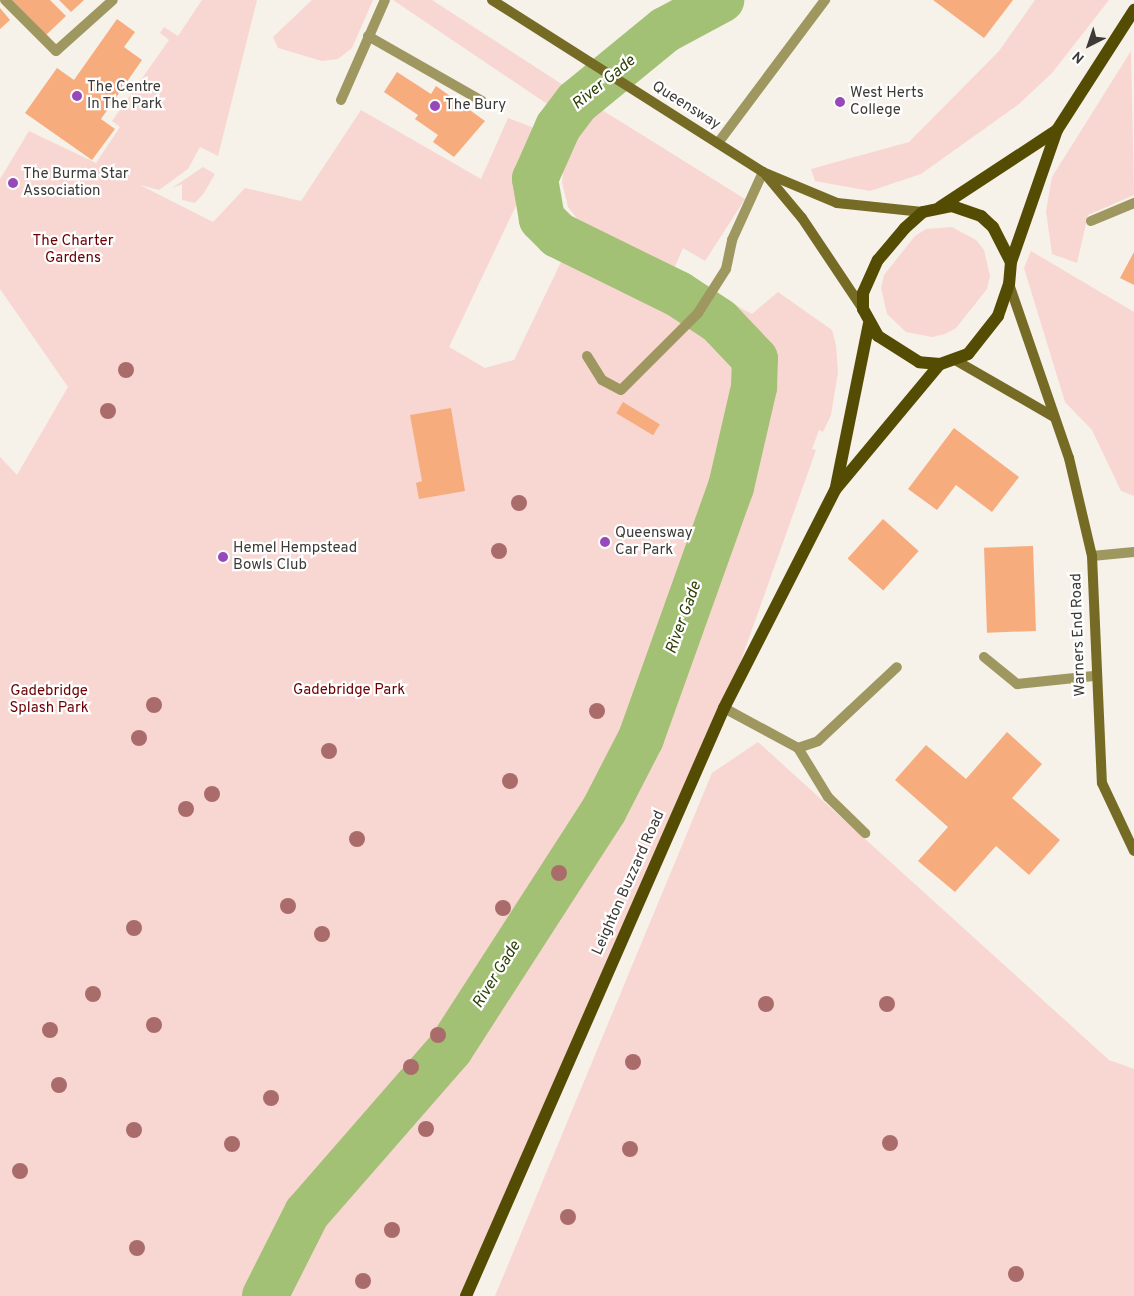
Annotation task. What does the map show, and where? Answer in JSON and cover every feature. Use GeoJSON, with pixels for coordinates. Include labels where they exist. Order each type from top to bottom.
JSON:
{"type":"FeatureCollection","features":[{"type":"Feature","properties":{"kind":"main road"},"geometry":{"type":"LineString","coordinates":[[1057,130],[940,207],[924,212],[878,260],[863,293],[863,309],[869,324],[903,356],[940,364],[955,360],[985,337],[1009,284],[1011,262],[1057,130],[1134,10]]}},
{"type":"Feature","properties":{"kind":"main road"},"geometry":{"type":"LineString","coordinates":[[940,207],[981,216],[1002,239],[1011,262]]}},
{"type":"Feature","properties":{"kind":"main road","name":"Leighton Buzzard Road"},"geometry":{"type":"LineString","coordinates":[[835,490],[869,324]]}},
{"type":"Feature","properties":{"kind":"main road","name":"Leighton Buzzard Road"},"geometry":{"type":"LineString","coordinates":[[466,1296],[724,708],[835,490],[940,364]]}},
{"type":"Feature","properties":{"kind":"street"},"geometry":{"type":"LineString","coordinates":[[5,0],[56,51],[113,0]]}},
{"type":"Feature","properties":{"kind":"street"},"geometry":{"type":"LineString","coordinates":[[341,100],[384,0]]}},
{"type":"Feature","properties":{"kind":"street","name":"Queensway"},"geometry":{"type":"LineString","coordinates":[[492,0],[763,172],[837,203],[924,212]]}},
{"type":"Feature","properties":{"kind":"street"},"geometry":{"type":"LineString","coordinates":[[718,144],[825,0]]}},
{"type":"Feature","properties":{"kind":"street"},"geometry":{"type":"LineString","coordinates":[[368,36],[482,101]]}},
{"type":"Feature","properties":{"kind":"street"},"geometry":{"type":"LineString","coordinates":[[587,356],[602,380],[621,390],[698,313],[726,269],[732,240],[763,172]]}},
{"type":"Feature","properties":{"kind":"street","name":"Queensway"},"geometry":{"type":"LineString","coordinates":[[763,172],[802,218],[863,309]]}},
{"type":"Feature","properties":{"kind":"street"},"geometry":{"type":"LineString","coordinates":[[1090,221],[1134,203]]}},
{"type":"Feature","properties":{"kind":"street","name":"Warners End Road"},"geometry":{"type":"LineString","coordinates":[[1009,284],[1069,458],[1092,556],[1094,676],[1102,783],[1134,851]]}},
{"type":"Feature","properties":{"kind":"street"},"geometry":{"type":"LineString","coordinates":[[955,360],[1054,417]]}},
{"type":"Feature","properties":{"kind":"street"},"geometry":{"type":"LineString","coordinates":[[1092,556],[1134,552]]}},
{"type":"Feature","properties":{"kind":"street"},"geometry":{"type":"LineString","coordinates":[[984,657],[1017,684],[1094,676]]}},
{"type":"Feature","properties":{"kind":"street"},"geometry":{"type":"LineString","coordinates":[[798,748],[818,741],[897,666]]}},
{"type":"Feature","properties":{"kind":"street"},"geometry":{"type":"LineString","coordinates":[[724,708],[798,748],[828,797],[865,833]]}},
{"type":"Feature","properties":{"kind":"green space","name":"Gadebridge Park"},"geometry":{"type":"Polygon","coordinates":[[[202,0],[257,0],[218,156],[200,147],[188,169],[159,190],[140,185],[213,222],[245,188],[301,201],[361,110],[481,179],[508,118],[550,134],[449,347],[485,368],[514,360],[562,260],[585,229],[568,207],[562,182],[565,156],[594,105],[745,199],[705,261],[683,248],[673,271],[752,314],[778,292],[832,330],[836,345],[838,372],[831,415],[823,432],[819,430],[812,449],[816,450],[724,708],[466,1296],[0,1296],[0,457],[17,475],[68,387],[0,289],[0,179],[29,131],[96,163],[120,127],[112,121],[169,40],[160,33],[164,27],[178,36],[202,0]]]}},
{"type":"Feature","properties":{"kind":"green space"},"geometry":{"type":"Polygon","coordinates":[[[312,0],[373,0],[352,48],[338,59],[322,61],[278,48],[273,37],[312,0]]]}},
{"type":"Feature","properties":{"kind":"green space"},"geometry":{"type":"Polygon","coordinates":[[[393,0],[432,0],[577,94],[565,116],[393,0]]]}},
{"type":"Feature","properties":{"kind":"green space"},"geometry":{"type":"Polygon","coordinates":[[[1035,0],[1109,0],[1052,73],[1019,104],[921,174],[870,191],[815,181],[811,169],[909,142],[999,51],[1035,0]]]}},
{"type":"Feature","properties":{"kind":"green space"},"geometry":{"type":"Polygon","coordinates":[[[1131,51],[1134,195],[1088,215],[1077,263],[1052,254],[1046,211],[1052,177],[1131,51]]]}},
{"type":"Feature","properties":{"kind":"green space"},"geometry":{"type":"Polygon","coordinates":[[[203,167],[215,174],[204,193],[195,203],[182,200],[182,184],[172,188],[203,167]]]}},
{"type":"Feature","properties":{"kind":"green space"},"geometry":{"type":"Polygon","coordinates":[[[952,227],[976,240],[984,250],[990,276],[987,289],[956,328],[945,334],[932,337],[906,332],[887,314],[881,288],[884,275],[915,236],[926,229],[952,227]]]}},
{"type":"Feature","properties":{"kind":"green space"},"geometry":{"type":"Polygon","coordinates":[[[1031,251],[1134,312],[1134,496],[1121,491],[1092,430],[1065,402],[1024,268],[1031,251]]]}},
{"type":"Feature","properties":{"kind":"green space"},"geometry":{"type":"Polygon","coordinates":[[[758,742],[1109,1060],[1134,1069],[1134,1296],[495,1296],[712,773],[758,742]]]}},
{"type":"Feature","properties":{"kind":"building"},"geometry":{"type":"Polygon","coordinates":[[[12,0],[50,0],[66,16],[46,35],[12,0]]]}},
{"type":"Feature","properties":{"kind":"building"},"geometry":{"type":"Polygon","coordinates":[[[59,0],[84,0],[71,12],[59,0]]]}},
{"type":"Feature","properties":{"kind":"building"},"geometry":{"type":"Polygon","coordinates":[[[933,0],[1013,0],[984,38],[933,0]]]}},
{"type":"Feature","properties":{"kind":"building"},"geometry":{"type":"Polygon","coordinates":[[[0,8],[10,20],[0,29],[0,8]]]}},
{"type":"Feature","properties":{"kind":"building","name":"The Centre In The Park"},"geometry":{"type":"Polygon","coordinates":[[[117,19],[135,32],[124,47],[142,60],[101,119],[115,129],[92,160],[25,113],[57,68],[74,80],[117,19]]]}},
{"type":"Feature","properties":{"kind":"building","name":"The Bury"},"geometry":{"type":"Polygon","coordinates":[[[397,72],[431,94],[436,86],[485,121],[454,157],[433,142],[438,135],[415,119],[418,115],[384,92],[397,72]]]}},
{"type":"Feature","properties":{"kind":"building"},"geometry":{"type":"Polygon","coordinates":[[[1134,252],[1134,285],[1120,278],[1134,252]]]}},
{"type":"Feature","properties":{"kind":"building"},"geometry":{"type":"Polygon","coordinates":[[[623,402],[660,424],[653,435],[616,413],[623,402]]]}},
{"type":"Feature","properties":{"kind":"building"},"geometry":{"type":"Polygon","coordinates":[[[451,408],[465,491],[419,499],[416,483],[422,481],[410,415],[451,408]]]}},
{"type":"Feature","properties":{"kind":"building"},"geometry":{"type":"Polygon","coordinates":[[[954,428],[1019,477],[992,512],[956,485],[937,510],[908,489],[954,428]]]}},
{"type":"Feature","properties":{"kind":"building"},"geometry":{"type":"Polygon","coordinates":[[[883,519],[919,551],[883,591],[848,558],[883,519]]]}},
{"type":"Feature","properties":{"kind":"building"},"geometry":{"type":"Polygon","coordinates":[[[1033,546],[1036,631],[987,633],[984,548],[1033,546]]]}},
{"type":"Feature","properties":{"kind":"building"},"geometry":{"type":"Polygon","coordinates":[[[1007,732],[1042,764],[1012,798],[1060,840],[1029,875],[996,846],[955,892],[918,861],[948,827],[895,780],[926,745],[966,779],[1007,732]]]}},
{"type":"Feature","properties":{"kind":"waterway","name":"River Gade"},"geometry":{"type":"LineString","coordinates":[[265,1296],[307,1213],[450,1049],[604,810],[641,738],[731,487],[754,387],[755,359],[719,321],[678,294],[558,235],[542,219],[535,179],[558,127],[577,102],[665,30],[721,0]]}},
{"type":"Feature","properties":{"kind":"place","name":"The Centre In The Park"},"geometry":{"type":"Point","coordinates":[77,96]}},
{"type":"Feature","properties":{"kind":"place","name":"West Herts College"},"geometry":{"type":"Point","coordinates":[840,102]}},
{"type":"Feature","properties":{"kind":"place","name":"The Bury"},"geometry":{"type":"Point","coordinates":[435,106]}},
{"type":"Feature","properties":{"kind":"place","name":"The Burma Star Association"},"geometry":{"type":"Point","coordinates":[13,183]}},
{"type":"Feature","properties":{"kind":"place","name":"Queensway Car Park"},"geometry":{"type":"Point","coordinates":[605,542]}},
{"type":"Feature","properties":{"kind":"place","name":"Hemel Hempstead Bowls Club"},"geometry":{"type":"Point","coordinates":[223,557]}},
{"type":"Feature","properties":{"kind":"park label","name":"The Charter Gardens"},"geometry":{"type":"Point","coordinates":[73,250]}},
{"type":"Feature","properties":{"kind":"park label","name":"Gadebridge Splash Park"},"geometry":{"type":"Point","coordinates":[49,700]}}]}
